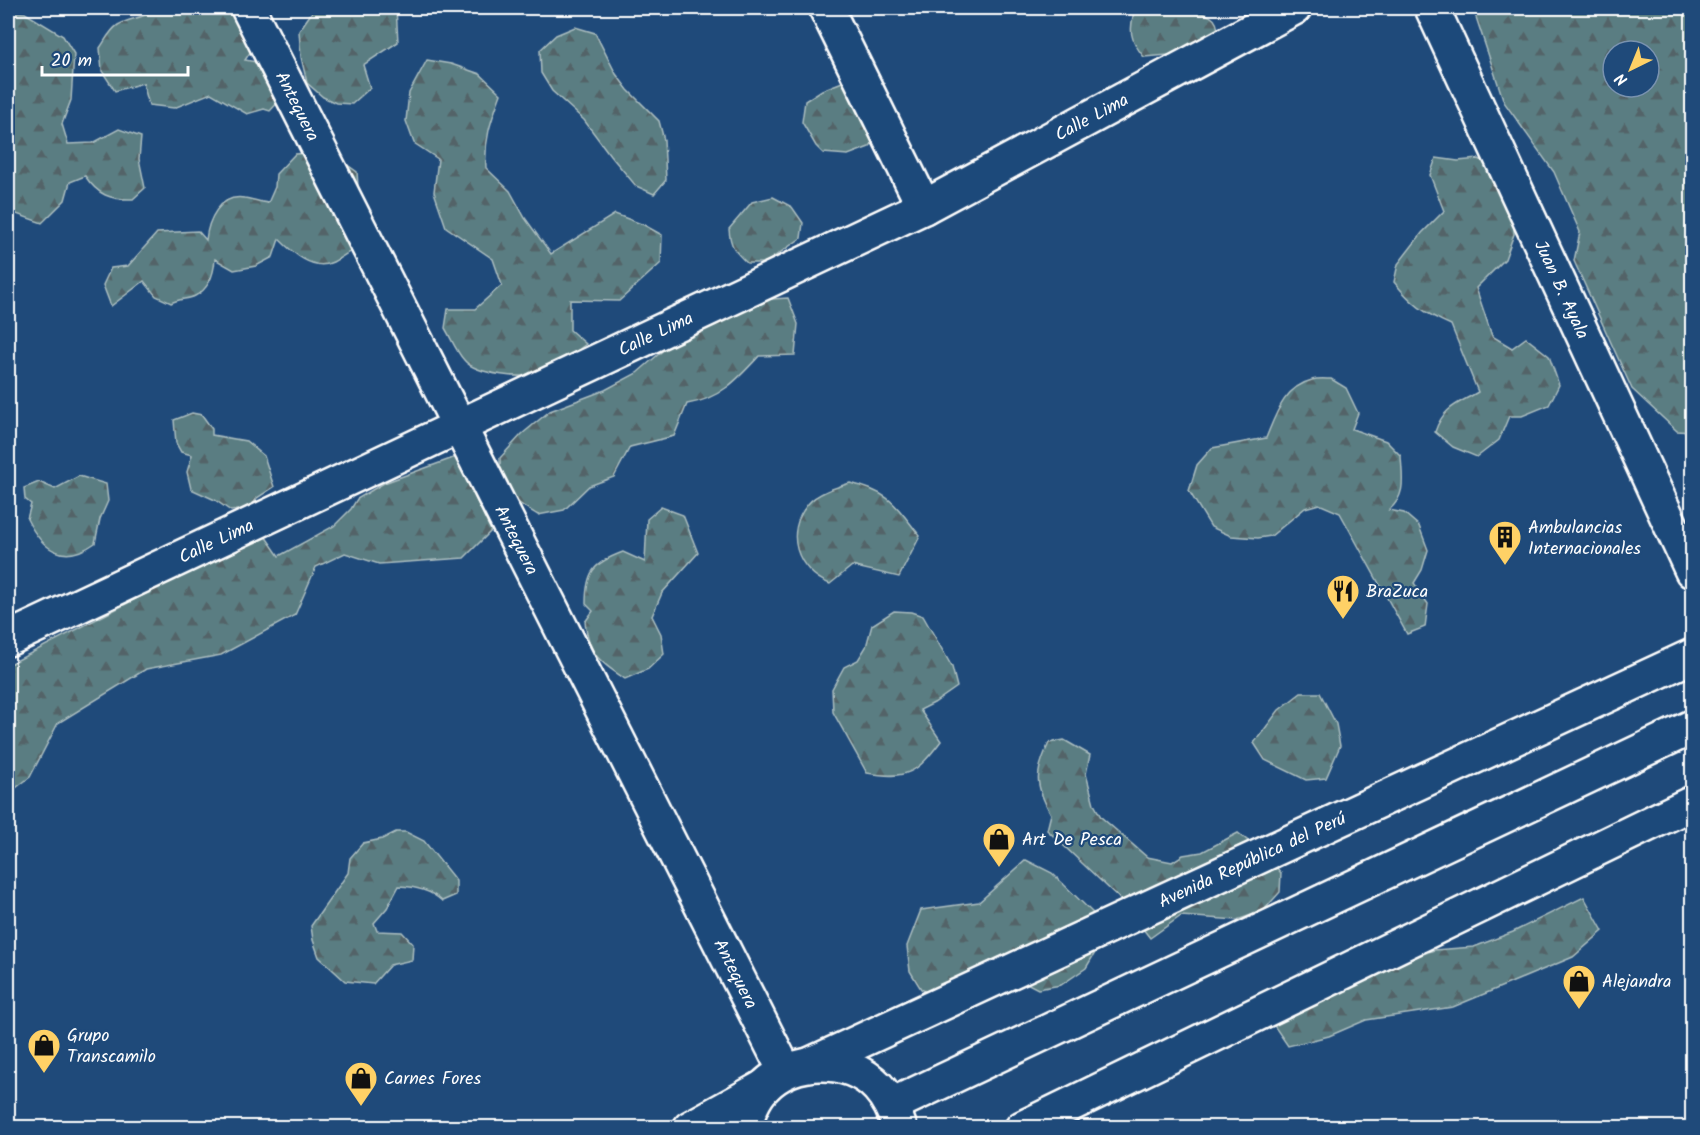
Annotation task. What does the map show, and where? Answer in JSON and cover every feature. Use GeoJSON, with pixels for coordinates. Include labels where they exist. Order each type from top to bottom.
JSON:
{"type":"FeatureCollection","features":[{"type":"Feature","properties":{"kind":"main road","name":"Antequera"},"geometry":{"type":"LineString","coordinates":[[248,8],[787,1074]]}},
{"type":"Feature","properties":{"kind":"main road"},"geometry":{"type":"LineString","coordinates":[[826,8],[924,207]]}},
{"type":"Feature","properties":{"kind":"main road","name":"Calle Lima"},"geometry":{"type":"LineString","coordinates":[[8,639],[924,207],[1294,8]]}},
{"type":"Feature","properties":{"kind":"main road","name":"Juan B. Ayala"},"geometry":{"type":"LineString","coordinates":[[1432,8],[1692,571]]}},
{"type":"Feature","properties":{"kind":"main road","name":"Avenida República del Perú"},"geometry":{"type":"LineString","coordinates":[[690,1128],[787,1074],[1692,656]]}},
{"type":"Feature","properties":{"kind":"main road"},"geometry":{"type":"LineString","coordinates":[[744,1128],[748,1109],[787,1074],[835,1065],[857,1072],[877,1086],[896,1116],[1692,727]]}},
{"type":"Feature","properties":{"kind":"main road"},"geometry":{"type":"LineString","coordinates":[[1022,1128],[1692,803]]}},
{"type":"Feature","properties":{"kind":"green space"},"geometry":{"type":"Polygon","coordinates":[[[156,8],[239,8],[257,42],[245,60],[267,64],[281,99],[270,111],[264,109],[247,114],[211,93],[174,108],[149,105],[143,83],[115,91],[102,71],[100,48],[115,27],[152,12],[156,8]]]}},
{"type":"Feature","properties":{"kind":"green space"},"geometry":{"type":"Polygon","coordinates":[[[345,8],[396,8],[398,42],[363,65],[370,88],[352,104],[336,103],[323,97],[307,83],[301,57],[299,31],[312,12],[345,8]]]}},
{"type":"Feature","properties":{"kind":"green space"},"geometry":{"type":"Polygon","coordinates":[[[1135,8],[1187,8],[1189,12],[1206,14],[1214,19],[1218,35],[1181,54],[1144,57],[1135,45],[1132,34],[1135,8]]]}},
{"type":"Feature","properties":{"kind":"green space"},"geometry":{"type":"Polygon","coordinates":[[[1473,8],[1692,8],[1692,432],[1677,431],[1632,389],[1574,261],[1580,232],[1554,172],[1504,102],[1473,8]]]}},
{"type":"Feature","properties":{"kind":"green space"},"geometry":{"type":"Polygon","coordinates":[[[8,12],[25,13],[63,36],[74,54],[71,100],[62,124],[68,144],[93,143],[119,129],[141,137],[139,159],[145,188],[133,199],[105,195],[95,188],[85,176],[70,182],[65,200],[42,223],[8,211],[8,12]]]}},
{"type":"Feature","properties":{"kind":"green space"},"geometry":{"type":"Polygon","coordinates":[[[575,27],[595,33],[616,74],[628,90],[659,121],[664,140],[666,180],[654,194],[636,186],[584,120],[552,91],[541,73],[540,50],[556,35],[575,27]]]}},
{"type":"Feature","properties":{"kind":"green space"},"geometry":{"type":"Polygon","coordinates":[[[427,60],[451,64],[480,74],[501,94],[487,139],[486,168],[510,191],[525,218],[551,254],[615,214],[662,235],[661,263],[619,301],[570,300],[570,330],[586,344],[560,364],[543,373],[525,376],[502,375],[470,365],[456,349],[445,328],[448,309],[475,309],[502,285],[493,259],[446,227],[434,192],[438,159],[414,143],[406,121],[409,93],[427,60]]]}},
{"type":"Feature","properties":{"kind":"green space"},"geometry":{"type":"Polygon","coordinates":[[[845,81],[880,135],[869,147],[848,155],[823,153],[816,146],[802,122],[805,101],[822,90],[845,81]]]}},
{"type":"Feature","properties":{"kind":"green space"},"geometry":{"type":"Polygon","coordinates":[[[295,154],[332,154],[357,172],[358,186],[354,192],[357,247],[333,262],[318,264],[303,259],[279,239],[273,257],[256,266],[234,270],[215,259],[212,275],[207,285],[200,293],[192,297],[171,303],[156,296],[144,281],[111,306],[103,285],[111,268],[128,266],[157,233],[198,231],[206,240],[212,217],[216,210],[228,200],[247,198],[268,203],[275,187],[276,174],[295,154]]]}},
{"type":"Feature","properties":{"kind":"green space"},"geometry":{"type":"Polygon","coordinates":[[[1436,158],[1458,161],[1479,159],[1490,165],[1514,211],[1514,234],[1505,259],[1476,288],[1492,336],[1512,348],[1526,338],[1549,356],[1559,385],[1549,405],[1522,416],[1509,416],[1499,440],[1477,457],[1453,447],[1435,432],[1447,412],[1478,392],[1451,325],[1420,308],[1394,282],[1398,264],[1422,233],[1444,211],[1430,175],[1436,158]]]}},
{"type":"Feature","properties":{"kind":"green space"},"geometry":{"type":"Polygon","coordinates":[[[773,197],[792,207],[803,223],[801,238],[765,263],[747,263],[734,248],[729,229],[752,202],[773,197]]]}},
{"type":"Feature","properties":{"kind":"green space"},"geometry":{"type":"Polygon","coordinates":[[[788,298],[798,324],[795,355],[759,356],[736,380],[719,393],[687,404],[674,436],[630,447],[614,477],[589,486],[564,510],[538,515],[509,494],[502,480],[500,458],[522,434],[550,411],[605,390],[637,373],[698,320],[756,300],[788,298]]]}},
{"type":"Feature","properties":{"kind":"green space"},"geometry":{"type":"Polygon","coordinates":[[[1314,379],[1331,379],[1346,388],[1358,413],[1352,429],[1386,441],[1401,456],[1401,492],[1389,510],[1404,513],[1419,526],[1428,550],[1422,570],[1414,583],[1428,604],[1425,627],[1407,634],[1340,513],[1319,504],[1305,508],[1271,536],[1258,538],[1231,536],[1211,527],[1189,491],[1197,465],[1212,448],[1266,438],[1282,403],[1294,389],[1314,379]]]}},
{"type":"Feature","properties":{"kind":"green space"},"geometry":{"type":"Polygon","coordinates":[[[192,413],[202,415],[212,429],[212,435],[246,441],[264,456],[274,487],[257,498],[250,508],[231,511],[215,500],[191,489],[187,472],[192,455],[181,452],[176,443],[174,420],[192,413]]]}},
{"type":"Feature","properties":{"kind":"green space"},"geometry":{"type":"Polygon","coordinates":[[[456,457],[491,531],[464,558],[379,564],[345,553],[316,567],[295,615],[221,655],[146,669],[58,723],[30,777],[8,794],[8,665],[263,533],[279,556],[334,526],[351,509],[357,499],[384,483],[456,457]]]}},
{"type":"Feature","properties":{"kind":"green space"},"geometry":{"type":"Polygon","coordinates":[[[79,476],[106,484],[108,501],[100,519],[95,543],[84,550],[73,553],[55,551],[39,539],[27,519],[31,504],[25,499],[24,488],[39,482],[55,489],[79,476]]]}},
{"type":"Feature","properties":{"kind":"green space"},"geometry":{"type":"Polygon","coordinates":[[[850,483],[884,496],[898,508],[920,536],[899,577],[852,566],[830,584],[818,578],[802,560],[795,538],[801,515],[808,504],[817,497],[850,483]]]}},
{"type":"Feature","properties":{"kind":"green space"},"geometry":{"type":"Polygon","coordinates":[[[661,507],[683,515],[698,553],[662,593],[652,616],[661,634],[664,654],[648,669],[625,679],[602,662],[589,642],[585,622],[593,611],[586,604],[586,593],[593,570],[605,560],[623,552],[645,562],[647,519],[661,507]]]}},
{"type":"Feature","properties":{"kind":"green space"},"geometry":{"type":"Polygon","coordinates":[[[894,611],[911,612],[923,616],[952,667],[957,687],[920,710],[941,741],[933,752],[910,772],[881,775],[867,773],[833,712],[832,689],[844,667],[858,660],[866,647],[872,625],[894,611]]]}},
{"type":"Feature","properties":{"kind":"green space"},"geometry":{"type":"Polygon","coordinates":[[[1301,693],[1320,693],[1336,724],[1340,746],[1326,778],[1306,780],[1265,760],[1254,743],[1279,710],[1301,693]]]}},
{"type":"Feature","properties":{"kind":"green space"},"geometry":{"type":"Polygon","coordinates":[[[1064,740],[1090,755],[1086,774],[1094,804],[1101,817],[1147,857],[1172,862],[1183,855],[1202,852],[1238,833],[1266,855],[1281,873],[1280,892],[1263,911],[1237,920],[1181,916],[1150,938],[1118,897],[1047,830],[1051,814],[1039,786],[1039,771],[1049,743],[1064,740]]]}},
{"type":"Feature","properties":{"kind":"green space"},"geometry":{"type":"Polygon","coordinates":[[[396,832],[406,832],[424,841],[456,881],[456,895],[442,901],[422,890],[399,886],[387,908],[374,923],[377,931],[402,932],[413,944],[412,960],[390,965],[373,984],[345,981],[319,957],[311,926],[348,873],[350,858],[363,843],[382,839],[396,832]]]}},
{"type":"Feature","properties":{"kind":"green space"},"geometry":{"type":"Polygon","coordinates":[[[1026,860],[1052,873],[1096,916],[1099,946],[1086,968],[1061,985],[1038,989],[1017,978],[937,997],[921,989],[910,971],[907,946],[921,910],[979,902],[1026,860]]]}},
{"type":"Feature","properties":{"kind":"green space"},"geometry":{"type":"Polygon","coordinates":[[[1584,897],[1603,931],[1573,957],[1453,1007],[1366,1020],[1329,1036],[1288,1046],[1264,1011],[1434,950],[1474,947],[1513,932],[1584,897]]]}},
{"type":"Feature","properties":{"kind":"place","name":"Ambulancias Internacionales"},"geometry":{"type":"Point","coordinates":[1505,566]}},
{"type":"Feature","properties":{"kind":"place","name":"BraZuca"},"geometry":{"type":"Point","coordinates":[1343,620]}},
{"type":"Feature","properties":{"kind":"place","name":"Art De Pesca"},"geometry":{"type":"Point","coordinates":[999,868]}},
{"type":"Feature","properties":{"kind":"place","name":"Alejandra"},"geometry":{"type":"Point","coordinates":[1579,1010]}},
{"type":"Feature","properties":{"kind":"place","name":"Grupo Transcamilo"},"geometry":{"type":"Point","coordinates":[44,1074]}},
{"type":"Feature","properties":{"kind":"place","name":"Carnes Fores"},"geometry":{"type":"Point","coordinates":[361,1107]}}]}
